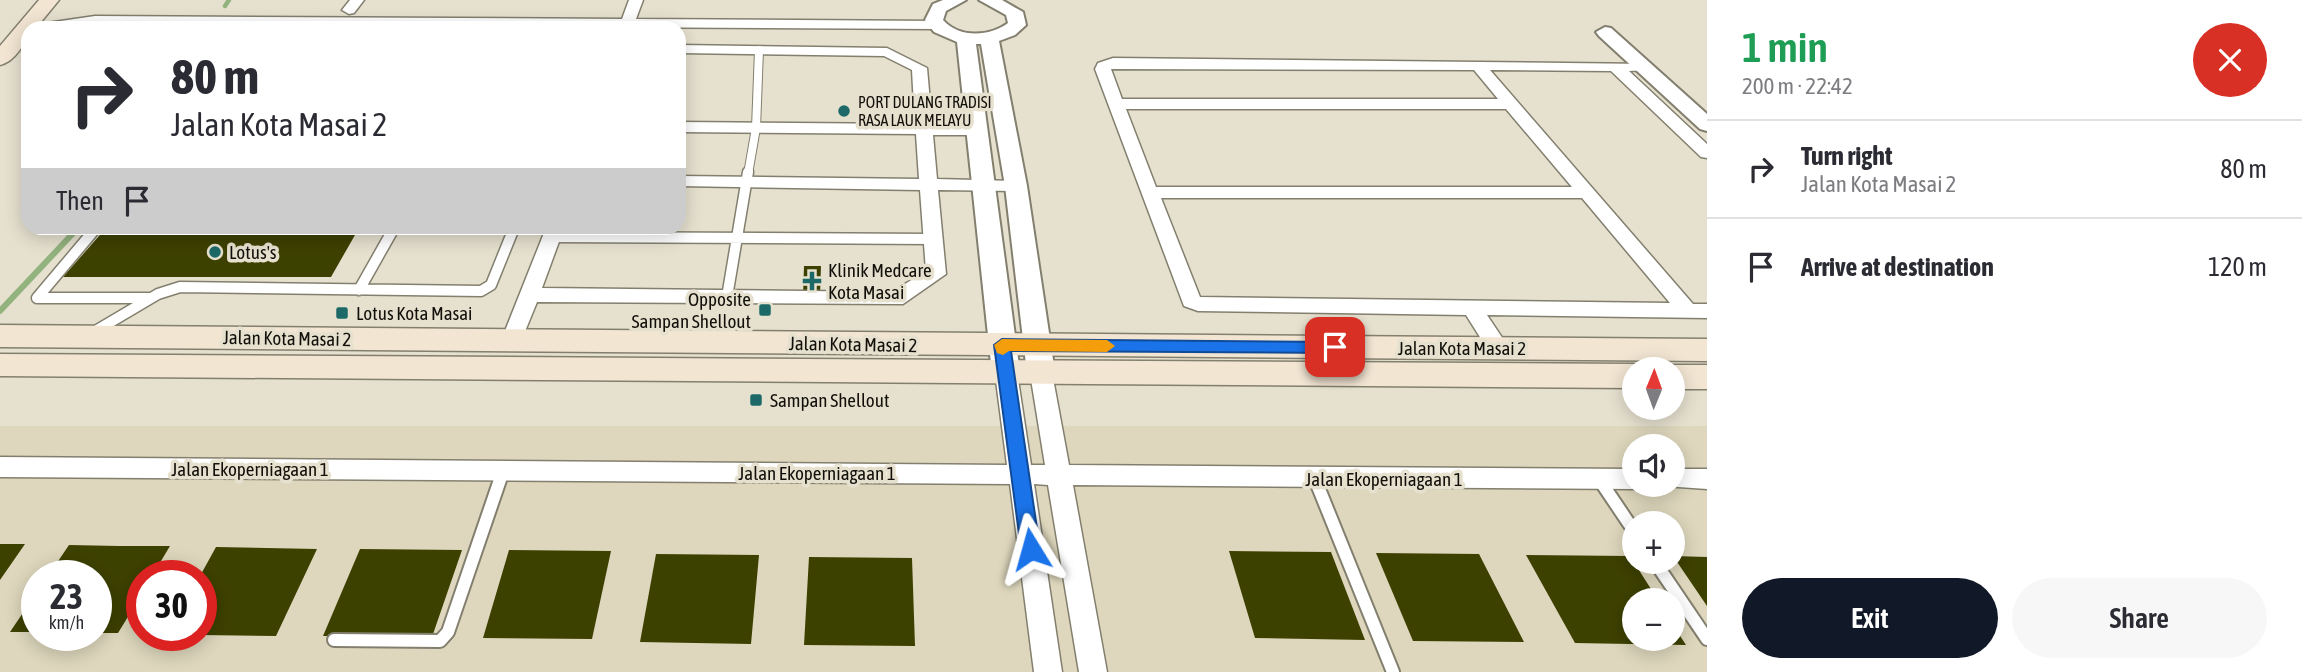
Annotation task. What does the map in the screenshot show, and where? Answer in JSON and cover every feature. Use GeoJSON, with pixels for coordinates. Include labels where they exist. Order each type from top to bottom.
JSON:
{"type":"FeatureCollection","features":[{"type":"Feature","properties":{"kind":"main road"},"geometry":{"type":"LineString","coordinates":[[0,34],[21,24]]}},
{"type":"Feature","properties":{"kind":"main road"},"geometry":{"type":"LineString","coordinates":[[0,59],[21,33]]}},
{"type":"Feature","properties":{"kind":"main road","name":"Jalan Kota Masai 2"},"geometry":{"type":"LineString","coordinates":[[0,336],[512,341],[1004,359]]}},
{"type":"Feature","properties":{"kind":"main road","name":"Jalan Kota Masai 2"},"geometry":{"type":"LineString","coordinates":[[0,365],[1039,359],[1498,348],[1707,350]]}},
{"type":"Feature","properties":{"kind":"main road","name":"Jalan Kota Masai 2"},"geometry":{"type":"LineString","coordinates":[[1039,359],[1622,376]]}},
{"type":"Feature","properties":{"kind":"main road"},"geometry":{"type":"LineString","coordinates":[[1685,377],[1707,377]]}},
{"type":"Feature","properties":{"kind":"street"},"geometry":{"type":"LineString","coordinates":[[936,20],[939,8],[957,0]]}},
{"type":"Feature","properties":{"kind":"street"},"geometry":{"type":"LineString","coordinates":[[34,17],[95,20],[630,16],[936,20],[966,38],[989,38],[1012,31],[1018,18],[1007,6],[988,0]]}},
{"type":"Feature","properties":{"kind":"street"},"geometry":{"type":"LineString","coordinates":[[34,17],[353,5],[630,16]]}},
{"type":"Feature","properties":{"kind":"street"},"geometry":{"type":"LineString","coordinates":[[1707,109],[1620,32],[1605,32],[1707,125]]}},
{"type":"Feature","properties":{"kind":"street"},"geometry":{"type":"LineString","coordinates":[[966,38],[1004,359],[1048,672]]}},
{"type":"Feature","properties":{"kind":"street"},"geometry":{"type":"LineString","coordinates":[[989,38],[1016,186],[1039,359],[1093,672]]}},
{"type":"Feature","properties":{"kind":"street"},"geometry":{"type":"LineString","coordinates":[[530,295],[900,299],[936,274],[920,69],[890,52],[686,49]]}},
{"type":"Feature","properties":{"kind":"street"},"geometry":{"type":"LineString","coordinates":[[1644,67],[1107,64],[1103,69],[1187,296],[1198,304],[1707,311]]}},
{"type":"Feature","properties":{"kind":"street"},"geometry":{"type":"LineString","coordinates":[[1478,66],[1688,311]]}},
{"type":"Feature","properties":{"kind":"street"},"geometry":{"type":"LineString","coordinates":[[1615,67],[1707,153]]}},
{"type":"Feature","properties":{"kind":"street"},"geometry":{"type":"LineString","coordinates":[[1116,104],[1511,104]]}},
{"type":"Feature","properties":{"kind":"street"},"geometry":{"type":"LineString","coordinates":[[686,127],[975,130]]}},
{"type":"Feature","properties":{"kind":"street"},"geometry":{"type":"LineString","coordinates":[[686,181],[1016,186]]}},
{"type":"Feature","properties":{"kind":"street"},"geometry":{"type":"LineString","coordinates":[[1148,191],[1587,193]]}},
{"type":"Feature","properties":{"kind":"street"},"geometry":{"type":"LineString","coordinates":[[512,341],[552,235]]}},
{"type":"Feature","properties":{"kind":"street"},"geometry":{"type":"LineString","coordinates":[[1472,308],[1498,348]]}},
{"type":"Feature","properties":{"kind":"street","name":"Jalan Ekoperniagaan 1"},"geometry":{"type":"LineString","coordinates":[[0,467],[1020,474],[1315,479],[1622,479]]}},
{"type":"Feature","properties":{"kind":"street"},"geometry":{"type":"LineString","coordinates":[[1685,479],[1707,479]]}},
{"type":"Feature","properties":{"kind":"lane"},"geometry":{"type":"LineString","coordinates":[[727,297],[756,128],[759,50]]}},
{"type":"Feature","properties":{"kind":"lane"},"geometry":{"type":"LineString","coordinates":[[90,235],[37,298],[152,298]]}},
{"type":"Feature","properties":{"kind":"lane"},"geometry":{"type":"LineString","coordinates":[[359,290],[390,235]]}},
{"type":"Feature","properties":{"kind":"lane"},"geometry":{"type":"LineString","coordinates":[[87,336],[152,298],[180,287],[485,290],[491,285],[511,235]]}},
{"type":"Feature","properties":{"kind":"lane"},"geometry":{"type":"LineString","coordinates":[[663,235],[933,239]]}},
{"type":"Feature","properties":{"kind":"lane"},"geometry":{"type":"LineString","coordinates":[[334,640],[440,641],[448,632],[503,471]]}},
{"type":"Feature","properties":{"kind":"lane"},"geometry":{"type":"LineString","coordinates":[[1315,479],[1393,672]]}},
{"type":"Feature","properties":{"kind":"lane"},"geometry":{"type":"LineString","coordinates":[[1599,479],[1622,513]]}},
{"type":"Feature","properties":{"kind":"lane"},"geometry":{"type":"LineString","coordinates":[[1663,574],[1707,639]]}},
{"type":"Feature","properties":{"kind":"shaded area"},"geometry":{"type":"Polygon","coordinates":[[[0,426],[1707,426],[1707,672],[0,672],[0,426]]]}},
{"type":"Feature","properties":{"kind":"building","name":"Lotus's"},"geometry":{"type":"Polygon","coordinates":[[[100,235],[355,235],[331,277],[63,277],[100,235]]]}},
{"type":"Feature","properties":{"kind":"building","name":"Klinik Medcare Kota Masai"},"geometry":{"type":"Polygon","coordinates":[[[804,266],[821,266],[820,296],[803,296],[804,266]]]}},
{"type":"Feature","properties":{"kind":"building"},"geometry":{"type":"Polygon","coordinates":[[[0,544],[25,544],[0,580],[0,544]]]}},
{"type":"Feature","properties":{"kind":"building"},"geometry":{"type":"Polygon","coordinates":[[[69,545],[170,546],[162,560],[126,560],[126,620],[118,633],[112,633],[112,560],[59,560],[69,545]]]}},
{"type":"Feature","properties":{"kind":"building"},"geometry":{"type":"Polygon","coordinates":[[[216,547],[317,549],[276,636],[217,635],[217,560],[209,560],[216,547]]]}},
{"type":"Feature","properties":{"kind":"building"},"geometry":{"type":"Polygon","coordinates":[[[360,549],[462,550],[432,637],[323,636],[360,549]]]}},
{"type":"Feature","properties":{"kind":"building"},"geometry":{"type":"Polygon","coordinates":[[[509,550],[611,551],[592,639],[483,638],[509,550]]]}},
{"type":"Feature","properties":{"kind":"building"},"geometry":{"type":"Polygon","coordinates":[[[1229,551],[1331,552],[1365,640],[1255,638],[1229,551]]]}},
{"type":"Feature","properties":{"kind":"building"},"geometry":{"type":"Polygon","coordinates":[[[1376,553],[1479,554],[1524,642],[1413,641],[1376,553]]]}},
{"type":"Feature","properties":{"kind":"building"},"geometry":{"type":"Polygon","coordinates":[[[656,554],[759,555],[751,644],[640,642],[656,554]]]}},
{"type":"Feature","properties":{"kind":"building"},"geometry":{"type":"Polygon","coordinates":[[[1526,555],[1622,556],[1622,574],[1641,574],[1650,588],[1622,588],[1622,644],[1575,643],[1526,555]]]}},
{"type":"Feature","properties":{"kind":"building"},"geometry":{"type":"Polygon","coordinates":[[[1685,556],[1707,557],[1707,606],[1685,574],[1685,556]]]}},
{"type":"Feature","properties":{"kind":"building"},"geometry":{"type":"Polygon","coordinates":[[[809,557],[912,558],[915,646],[804,645],[809,557]]]}},
{"type":"Feature","properties":{"kind":"building"},"geometry":{"type":"Polygon","coordinates":[[[21,616],[21,632],[10,632],[21,616]]]}},
{"type":"Feature","properties":{"kind":"waterway"},"geometry":{"type":"LineString","coordinates":[[225,6],[229,0]]}},
{"type":"Feature","properties":{"kind":"waterway"},"geometry":{"type":"LineString","coordinates":[[0,311],[71,235]]}},
{"type":"Feature","properties":{"kind":"slow traffic"},"geometry":{"type":"LineString","coordinates":[[1003,349],[1002,345],[1107,346]]}},
{"type":"Feature","properties":{"kind":"place","name":"PORT DULANG TRADISI RASA LAUK MELAYU"},"geometry":{"type":"Point","coordinates":[844,111]}},
{"type":"Feature","properties":{"kind":"place","name":"Lotus's"},"geometry":{"type":"Point","coordinates":[215,252]}},
{"type":"Feature","properties":{"kind":"place","name":"Klinik Medcare Kota Masai"},"geometry":{"type":"Point","coordinates":[812,281]}},
{"type":"Feature","properties":{"kind":"place","name":"Opposite Sampan Shellout"},"geometry":{"type":"Point","coordinates":[765,310]}},
{"type":"Feature","properties":{"kind":"place","name":"Lotus Kota Masai"},"geometry":{"type":"Point","coordinates":[342,313]}},
{"type":"Feature","properties":{"kind":"place","name":"Sampan Shellout"},"geometry":{"type":"Point","coordinates":[756,400]}},
{"type":"Feature","properties":{"kind":"route"},"geometry":{"type":"LineString","coordinates":[[1031,549],[1002,345],[1335,347]]}}]}
